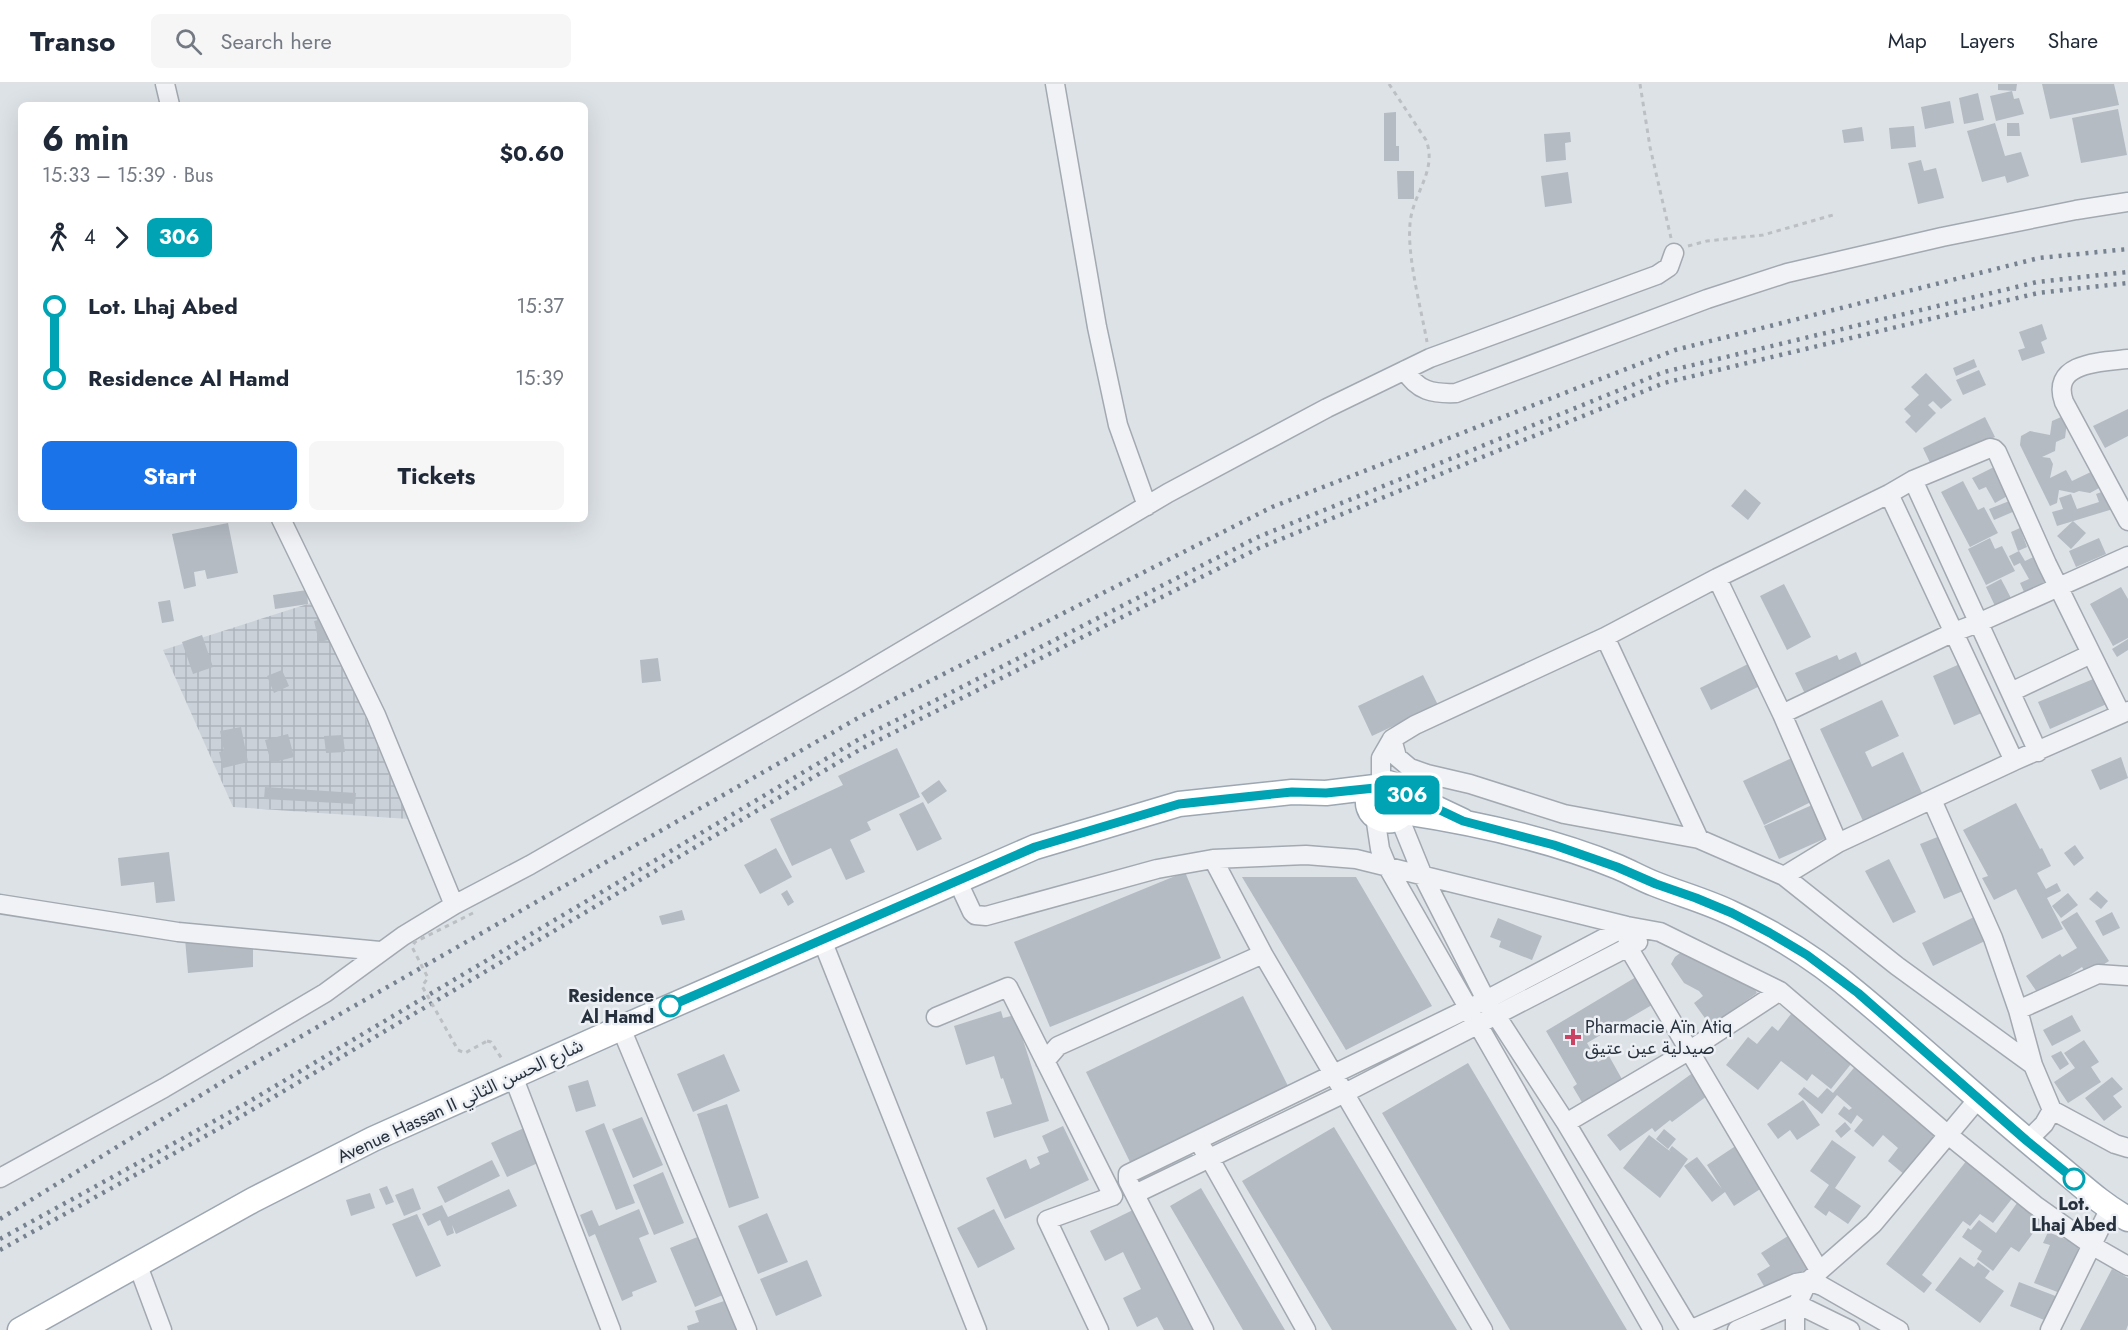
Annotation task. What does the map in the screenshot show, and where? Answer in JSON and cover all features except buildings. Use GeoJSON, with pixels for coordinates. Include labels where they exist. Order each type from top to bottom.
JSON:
{"type":"FeatureCollection","features":[{"type":"Feature","properties":{"kind":"main road","name":"Avenue Hassan II شارع الحسن الثاني"},"geometry":{"type":"LineString","coordinates":[[20,1330],[253,1200],[372,1139],[1035,847],[1179,804],[1292,792],[1375,798],[1394,784],[1402,807]]}},
{"type":"Feature","properties":{"kind":"main road","name":"Avenue Hassan II شارع الحسن الثاني"},"geometry":{"type":"LineString","coordinates":[[1375,798],[1387,821],[1402,807]]}},
{"type":"Feature","properties":{"kind":"main road","name":"Avenue Hassan II شارع الحسن الثاني"},"geometry":{"type":"LineString","coordinates":[[1402,807],[1554,845],[1696,898],[1732,913],[1770,933],[1807,955],[1858,993],[2027,1141],[2119,1214]]}},
{"type":"Feature","properties":{"kind":"street"},"geometry":{"type":"LineString","coordinates":[[165,84],[169,102]]}},
{"type":"Feature","properties":{"kind":"street"},"geometry":{"type":"LineString","coordinates":[[1055,84],[1097,327],[1118,425],[1147,506]]}},
{"type":"Feature","properties":{"kind":"street"},"geometry":{"type":"LineString","coordinates":[[1405,370],[1414,384],[1427,391],[1456,393],[1707,299],[1787,273],[1952,235],[2128,202]]}},
{"type":"Feature","properties":{"kind":"street"},"geometry":{"type":"LineString","coordinates":[[0,1178],[164,1088],[316,998],[381,951],[454,905],[530,865],[851,681],[1147,506],[1327,408],[1430,358],[1657,275],[1669,267],[1674,253]]}},
{"type":"Feature","properties":{"kind":"street"},"geometry":{"type":"LineString","coordinates":[[2128,358],[2077,368],[2068,374],[2060,391],[2128,522]]}},
{"type":"Feature","properties":{"kind":"street"},"geometry":{"type":"LineString","coordinates":[[1653,1330],[1386,866],[1380,849],[1375,798],[1381,758],[1392,739],[1415,725],[1605,637],[1913,480],[1979,452],[1994,449],[2091,654],[2125,713],[2014,761],[1838,843],[1784,876]]}},
{"type":"Feature","properties":{"kind":"street"},"geometry":{"type":"LineString","coordinates":[[1913,480],[2038,752]]}},
{"type":"Feature","properties":{"kind":"street"},"geometry":{"type":"LineString","coordinates":[[1889,494],[2014,761]]}},
{"type":"Feature","properties":{"kind":"street"},"geometry":{"type":"LineString","coordinates":[[282,522],[376,715],[454,905]]}},
{"type":"Feature","properties":{"kind":"street"},"geometry":{"type":"LineString","coordinates":[[1782,714],[1954,632],[2128,556]]}},
{"type":"Feature","properties":{"kind":"street"},"geometry":{"type":"LineString","coordinates":[[1717,578],[1782,714],[1838,843]]}},
{"type":"Feature","properties":{"kind":"street"},"geometry":{"type":"LineString","coordinates":[[1605,637],[1699,839]]}},
{"type":"Feature","properties":{"kind":"street"},"geometry":{"type":"LineString","coordinates":[[2011,692],[2091,654]]}},
{"type":"Feature","properties":{"kind":"street"},"geometry":{"type":"LineString","coordinates":[[1392,739],[1397,757],[1410,768],[1427,774],[1470,784],[1564,814],[1699,839],[1784,876],[1898,966],[2033,1065]]}},
{"type":"Feature","properties":{"kind":"street"},"geometry":{"type":"LineString","coordinates":[[1932,800],[1993,938],[2018,1010],[2033,1065],[2052,1110],[2115,1144],[2128,1148]]}},
{"type":"Feature","properties":{"kind":"street"},"geometry":{"type":"LineString","coordinates":[[1402,807],[1423,876],[1491,1008],[1566,1124],[1690,1330],[1813,1276],[1873,1224],[1978,1099]]}},
{"type":"Feature","properties":{"kind":"street"},"geometry":{"type":"LineString","coordinates":[[958,882],[972,912],[975,915],[986,916],[1157,868],[1214,859],[1306,855],[1356,859],[1660,932],[1780,991],[1947,1134],[2035,1205],[2092,1246],[2128,1266]]}},
{"type":"Feature","properties":{"kind":"street"},"geometry":{"type":"LineString","coordinates":[[1214,859],[1263,954],[1483,1330]]}},
{"type":"Feature","properties":{"kind":"street"},"geometry":{"type":"LineString","coordinates":[[0,904],[178,932],[381,951]]}},
{"type":"Feature","properties":{"kind":"street"},"geometry":{"type":"LineString","coordinates":[[1628,926],[1628,947],[1690,1050],[1813,1276],[1822,1286],[1899,1330]]}},
{"type":"Feature","properties":{"kind":"street"},"geometry":{"type":"LineString","coordinates":[[1491,1008],[1628,926]]}},
{"type":"Feature","properties":{"kind":"street"},"geometry":{"type":"LineString","coordinates":[[1204,1330],[1128,1181],[1128,1174],[1333,1073],[1472,1017],[1660,932]]}},
{"type":"Feature","properties":{"kind":"street"},"geometry":{"type":"LineString","coordinates":[[822,940],[976,1330]]}},
{"type":"Feature","properties":{"kind":"street"},"geometry":{"type":"LineString","coordinates":[[1045,1061],[1058,1046],[1263,954]]}},
{"type":"Feature","properties":{"kind":"street"},"geometry":{"type":"LineString","coordinates":[[2018,1010],[2098,974],[2128,976]]}},
{"type":"Feature","properties":{"kind":"street"},"geometry":{"type":"LineString","coordinates":[[936,1017],[1008,987],[1113,1196],[1047,1220],[1099,1330]]}},
{"type":"Feature","properties":{"kind":"street"},"geometry":{"type":"LineString","coordinates":[[1566,1124],[1690,1050],[1780,991]]}},
{"type":"Feature","properties":{"kind":"street"},"geometry":{"type":"LineString","coordinates":[[1135,1194],[1345,1093],[1472,1017]]}},
{"type":"Feature","properties":{"kind":"street"},"geometry":{"type":"LineString","coordinates":[[621,1028],[747,1330]]}},
{"type":"Feature","properties":{"kind":"street"},"geometry":{"type":"LineString","coordinates":[[513,1076],[611,1330]]}},
{"type":"Feature","properties":{"kind":"street"},"geometry":{"type":"LineString","coordinates":[[2027,1141],[2044,1124],[2052,1110]]}},
{"type":"Feature","properties":{"kind":"street"},"geometry":{"type":"LineString","coordinates":[[1196,1140],[1210,1159],[1306,1330]]}},
{"type":"Feature","properties":{"kind":"street"},"geometry":{"type":"LineString","coordinates":[[2050,1330],[2092,1246],[2119,1214]]}},
{"type":"Feature","properties":{"kind":"street"},"geometry":{"type":"LineString","coordinates":[[137,1263],[162,1330]]}},
{"type":"Feature","properties":{"kind":"street"},"geometry":{"type":"LineString","coordinates":[[1795,1330],[1794,1316],[1797,1304],[1813,1276]]}},
{"type":"Feature","properties":{"kind":"street"},"geometry":{"type":"LineString","coordinates":[[1737,1330],[1797,1304],[1850,1330]]}},
{"type":"Feature","properties":{"kind":"path"},"geometry":{"type":"LineString","coordinates":[[1389,84],[1426,140],[1429,149],[1430,162],[1412,214],[1409,230],[1430,358]]}},
{"type":"Feature","properties":{"kind":"path"},"geometry":{"type":"LineString","coordinates":[[1640,84],[1650,147],[1674,253],[1696,243],[1763,236],[1833,215]]}},
{"type":"Feature","properties":{"kind":"path"},"geometry":{"type":"LineString","coordinates":[[473,913],[412,944],[412,947],[428,978],[422,986],[458,1050],[465,1053],[487,1041],[491,1042],[513,1076]]}},
{"type":"Feature","properties":{"kind":"shaded area"},"geometry":{"type":"Polygon","coordinates":[[[317,601],[408,819],[233,807],[163,650],[317,601]]]}},
{"type":"Feature","properties":{"kind":"railway"},"geometry":{"type":"LineString","coordinates":[[0,1219],[237,1073],[865,714],[1272,507],[1675,350],[2039,258],[2128,249]]}},
{"type":"Feature","properties":{"kind":"railway"},"geometry":{"type":"LineString","coordinates":[[0,1239],[245,1104],[861,738],[1258,537],[1664,372],[2037,282],[2128,272]]}},
{"type":"Feature","properties":{"kind":"railway"},"geometry":{"type":"LineString","coordinates":[[0,1250],[245,1114],[861,749],[1259,548],[1664,383],[2038,293],[2128,283]]}},
{"type":"Feature","properties":{"kind":"bus line","name":"306"},"geometry":{"type":"LineString","coordinates":[[670,1006],[1035,847],[1179,804],[1292,792],[1326,793],[1375,788],[1388,783],[1394,784],[1404,793],[1463,821],[1554,845],[1617,867],[1732,913],[1770,933],[1807,955],[1858,993],[1978,1099],[2074,1179]]}},
{"type":"Feature","properties":{"kind":"place","name":"Residence Al Hamd"},"geometry":{"type":"Point","coordinates":[670,1006]}},
{"type":"Feature","properties":{"kind":"place","name":"Pharmacie Aïn Atiq صيدلية عين عتيق"},"geometry":{"type":"Point","coordinates":[1573,1037]}},
{"type":"Feature","properties":{"kind":"place","name":"Lot. Lhaj Abed"},"geometry":{"type":"Point","coordinates":[2074,1179]}}]}
